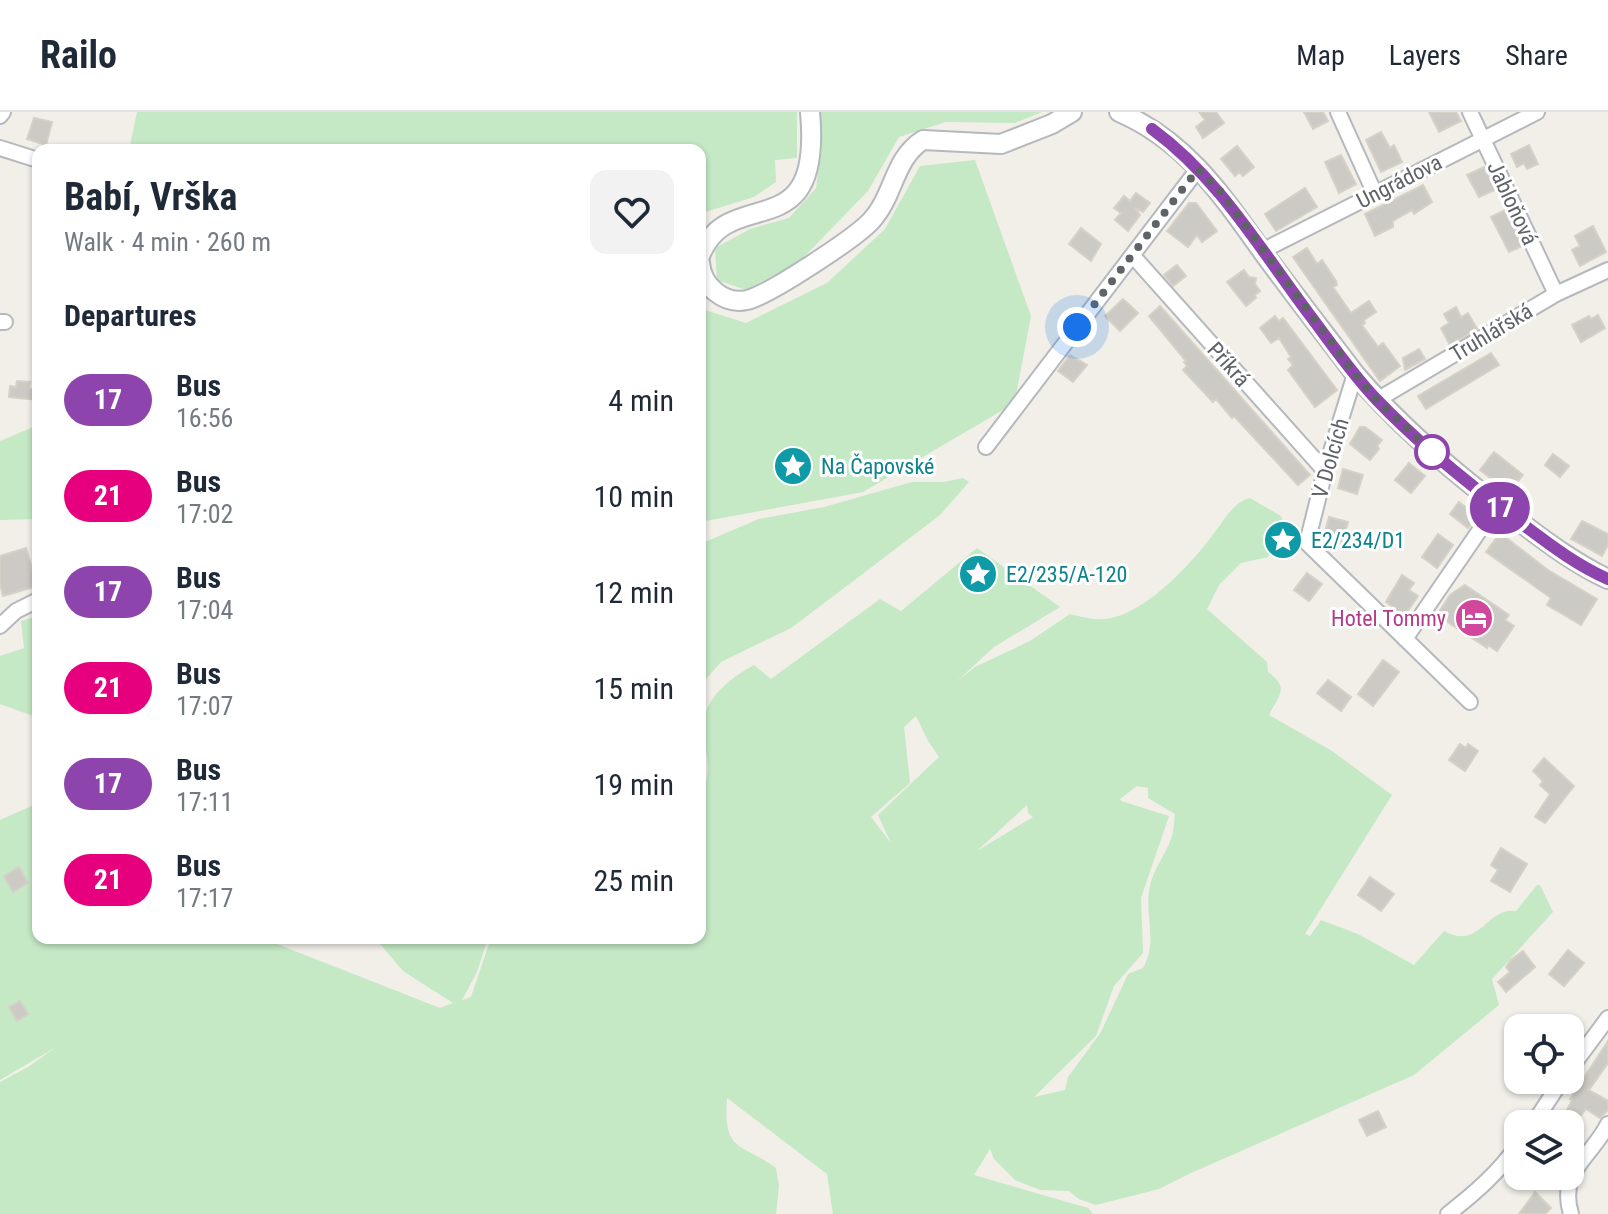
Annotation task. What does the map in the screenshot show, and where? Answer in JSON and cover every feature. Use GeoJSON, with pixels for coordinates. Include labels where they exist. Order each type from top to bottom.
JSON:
{"type":"FeatureCollection","features":[{"type":"Feature","properties":{"kind":"street"},"geometry":{"type":"LineString","coordinates":[[706,242],[717,228],[783,205],[799,191],[811,155],[810,112]]}},
{"type":"Feature","properties":{"kind":"street"},"geometry":{"type":"LineString","coordinates":[[706,283],[724,298],[745,301],[768,292],[848,240],[871,221],[890,194],[903,157],[923,140],[1001,144],[1052,124],[1072,112]]}},
{"type":"Feature","properties":{"kind":"street"},"geometry":{"type":"LineString","coordinates":[[1119,112],[1173,144],[1220,191],[1355,374],[1423,444],[1566,556],[1608,579]]}},
{"type":"Feature","properties":{"kind":"street"},"geometry":{"type":"LineString","coordinates":[[1338,112],[1375,194]]}},
{"type":"Feature","properties":{"kind":"street","name":"Jabloňová"},"geometry":{"type":"LineString","coordinates":[[1470,112],[1556,294]]}},
{"type":"Feature","properties":{"kind":"street","name":"Ungrádova"},"geometry":{"type":"LineString","coordinates":[[1262,251],[1537,112]]}},
{"type":"Feature","properties":{"kind":"street"},"geometry":{"type":"LineString","coordinates":[[0,148],[32,158]]}},
{"type":"Feature","properties":{"kind":"street"},"geometry":{"type":"LineString","coordinates":[[986,447],[1198,169]]}},
{"type":"Feature","properties":{"kind":"street","name":"Příkrá"},"geometry":{"type":"LineString","coordinates":[[1133,256],[1325,471]]}},
{"type":"Feature","properties":{"kind":"street","name":"Truhlářská"},"geometry":{"type":"LineString","coordinates":[[1377,400],[1556,294],[1608,270]]}},
{"type":"Feature","properties":{"kind":"street","name":"V Dolcích"},"geometry":{"type":"LineString","coordinates":[[1355,374],[1307,543],[1405,639]]}},
{"type":"Feature","properties":{"kind":"street"},"geometry":{"type":"LineString","coordinates":[[1470,702],[1405,639],[1497,505]]}},
{"type":"Feature","properties":{"kind":"street"},"geometry":{"type":"LineString","coordinates":[[0,626],[16,611],[32,603]]}},
{"type":"Feature","properties":{"kind":"street"},"geometry":{"type":"LineString","coordinates":[[1584,1050],[1608,1018]]}},
{"type":"Feature","properties":{"kind":"street"},"geometry":{"type":"LineString","coordinates":[[1571,1214],[1566,1191],[1573,1174],[1608,1124]]}},
{"type":"Feature","properties":{"kind":"street"},"geometry":{"type":"LineString","coordinates":[[1448,1214],[1478,1192],[1504,1165]]}},
{"type":"Feature","properties":{"kind":"green space"},"geometry":{"type":"Polygon","coordinates":[[[137,112],[797,112],[797,158],[775,160],[776,182],[754,197],[706,212],[706,144],[130,144],[137,112]]]}},
{"type":"Feature","properties":{"kind":"green space"},"geometry":{"type":"Polygon","coordinates":[[[820,112],[1042,112],[1015,123],[946,122],[899,137],[868,191],[799,262],[746,290],[717,280],[715,248],[750,229],[789,218],[816,188],[822,144],[820,112]]]}},
{"type":"Feature","properties":{"kind":"green space"},"geometry":{"type":"Polygon","coordinates":[[[975,160],[1031,316],[1016,395],[1003,410],[863,492],[706,521],[706,310],[746,323],[827,283],[885,229],[920,166],[975,160]]]}},
{"type":"Feature","properties":{"kind":"green space"},"geometry":{"type":"Polygon","coordinates":[[[32,428],[32,519],[0,520],[0,441],[32,428]]]}},
{"type":"Feature","properties":{"kind":"green space"},"geometry":{"type":"Polygon","coordinates":[[[963,478],[969,482],[940,515],[791,628],[721,662],[706,679],[706,541],[759,519],[824,507],[912,482],[944,482],[963,478]]]}},
{"type":"Feature","properties":{"kind":"green space"},"geometry":{"type":"Polygon","coordinates":[[[1250,498],[1281,516],[1285,528],[1268,557],[1241,563],[1219,585],[1207,609],[1267,662],[1268,672],[1281,687],[1269,715],[1332,751],[1392,795],[1305,934],[1310,936],[1321,920],[1358,934],[1414,965],[1444,931],[1456,936],[1475,932],[1497,915],[1516,911],[1537,885],[1540,885],[1553,912],[1492,979],[1499,1005],[1414,1075],[1159,1189],[1096,1205],[1079,1199],[1069,1191],[1040,1190],[1015,1180],[994,1159],[990,1149],[974,1175],[1088,1208],[1093,1214],[833,1214],[827,1174],[727,1098],[726,1116],[731,1137],[736,1144],[776,1168],[779,1186],[776,1214],[0,1214],[0,1082],[56,1047],[0,1080],[0,820],[32,806],[32,944],[277,944],[440,1008],[453,1003],[403,971],[380,944],[486,944],[477,972],[462,1000],[471,997],[489,944],[706,944],[706,713],[711,701],[731,680],[754,665],[771,679],[880,599],[901,611],[977,548],[1060,607],[994,647],[956,682],[975,667],[1030,641],[1070,614],[1106,619],[1136,608],[1179,574],[1238,504],[1250,498]],[[916,716],[904,727],[910,783],[871,817],[891,843],[878,815],[939,757],[916,716]],[[1137,786],[1121,801],[1169,816],[1141,898],[1143,953],[1114,986],[1096,1036],[1034,1097],[1065,1090],[1068,1077],[1101,1032],[1128,974],[1143,968],[1147,958],[1150,948],[1149,890],[1171,839],[1175,814],[1148,798],[1148,788],[1137,786]],[[1027,805],[977,851],[1033,817],[1028,813],[1027,805]]]}},
{"type":"Feature","properties":{"kind":"green space"},"geometry":{"type":"Polygon","coordinates":[[[32,618],[32,716],[0,704],[0,656],[24,648],[21,621],[32,618]]]}},
{"type":"Feature","properties":{"kind":"building"},"geometry":{"type":"Polygon","coordinates":[[[1199,112],[1216,112],[1224,123],[1203,138],[1196,127],[1205,120],[1199,112]]]}},
{"type":"Feature","properties":{"kind":"building"},"geometry":{"type":"Polygon","coordinates":[[[1304,112],[1323,112],[1328,121],[1313,129],[1304,112]]]}},
{"type":"Feature","properties":{"kind":"building"},"geometry":{"type":"Polygon","coordinates":[[[1429,112],[1456,112],[1461,121],[1439,132],[1429,112]]]}},
{"type":"Feature","properties":{"kind":"building"},"geometry":{"type":"Polygon","coordinates":[[[34,118],[52,122],[46,144],[27,139],[34,118]]]}},
{"type":"Feature","properties":{"kind":"building"},"geometry":{"type":"Polygon","coordinates":[[[1381,132],[1390,148],[1394,145],[1402,162],[1381,172],[1366,140],[1381,132]]]}},
{"type":"Feature","properties":{"kind":"building"},"geometry":{"type":"Polygon","coordinates":[[[1529,145],[1538,164],[1527,169],[1524,163],[1517,167],[1511,154],[1529,145]]]}},
{"type":"Feature","properties":{"kind":"building"},"geometry":{"type":"Polygon","coordinates":[[[1237,146],[1254,167],[1243,176],[1239,172],[1235,176],[1221,159],[1237,146]]]}},
{"type":"Feature","properties":{"kind":"building"},"geometry":{"type":"Polygon","coordinates":[[[1341,155],[1356,184],[1339,193],[1325,162],[1341,155]]]}},
{"type":"Feature","properties":{"kind":"building"},"geometry":{"type":"Polygon","coordinates":[[[1484,167],[1495,190],[1479,197],[1467,175],[1484,167]]]}},
{"type":"Feature","properties":{"kind":"building"},"geometry":{"type":"Polygon","coordinates":[[[1423,185],[1432,202],[1414,214],[1412,210],[1393,221],[1393,227],[1375,236],[1365,214],[1423,185]]]}},
{"type":"Feature","properties":{"kind":"building"},"geometry":{"type":"Polygon","coordinates":[[[1305,188],[1317,207],[1276,231],[1265,214],[1305,188]]]}},
{"type":"Feature","properties":{"kind":"building"},"geometry":{"type":"Polygon","coordinates":[[[1136,193],[1150,203],[1143,212],[1135,208],[1140,215],[1128,231],[1115,220],[1121,213],[1114,208],[1124,196],[1130,201],[1136,193]]]}},
{"type":"Feature","properties":{"kind":"building"},"geometry":{"type":"Polygon","coordinates":[[[1189,203],[1196,203],[1217,231],[1202,242],[1197,235],[1188,247],[1167,231],[1189,203]]]}},
{"type":"Feature","properties":{"kind":"building"},"geometry":{"type":"Polygon","coordinates":[[[1505,210],[1522,246],[1509,252],[1491,217],[1505,210]]]}},
{"type":"Feature","properties":{"kind":"building"},"geometry":{"type":"Polygon","coordinates":[[[1593,226],[1606,252],[1580,266],[1572,250],[1580,246],[1575,236],[1593,226]]]}},
{"type":"Feature","properties":{"kind":"building"},"geometry":{"type":"Polygon","coordinates":[[[1081,228],[1101,244],[1091,261],[1069,244],[1081,228]]]}},
{"type":"Feature","properties":{"kind":"building"},"geometry":{"type":"Polygon","coordinates":[[[1307,248],[1317,264],[1322,260],[1336,281],[1337,285],[1333,287],[1351,313],[1369,301],[1376,312],[1362,325],[1378,347],[1383,343],[1400,366],[1380,381],[1293,257],[1307,248]]]}},
{"type":"Feature","properties":{"kind":"building"},"geometry":{"type":"Polygon","coordinates":[[[1177,265],[1186,276],[1173,286],[1164,275],[1177,265]]]}},
{"type":"Feature","properties":{"kind":"building"},"geometry":{"type":"Polygon","coordinates":[[[1244,270],[1249,277],[1256,278],[1255,284],[1260,291],[1246,306],[1227,282],[1244,270]]]}},
{"type":"Feature","properties":{"kind":"building"},"geometry":{"type":"Polygon","coordinates":[[[1123,299],[1138,313],[1120,331],[1105,316],[1123,299]]]}},
{"type":"Feature","properties":{"kind":"building"},"geometry":{"type":"Polygon","coordinates":[[[1160,306],[1310,475],[1298,485],[1234,416],[1232,418],[1216,399],[1213,402],[1183,370],[1187,366],[1186,361],[1149,316],[1160,306]]]}},
{"type":"Feature","properties":{"kind":"building"},"geometry":{"type":"Polygon","coordinates":[[[1456,307],[1461,317],[1468,313],[1477,329],[1450,345],[1441,328],[1449,323],[1444,314],[1456,307]]]}},
{"type":"Feature","properties":{"kind":"building"},"geometry":{"type":"Polygon","coordinates":[[[1598,315],[1605,328],[1581,342],[1572,325],[1598,315]]]}},
{"type":"Feature","properties":{"kind":"building"},"geometry":{"type":"Polygon","coordinates":[[[1275,316],[1279,321],[1283,318],[1337,390],[1315,407],[1288,370],[1293,365],[1288,359],[1291,357],[1279,338],[1271,343],[1260,328],[1275,316]]]}},
{"type":"Feature","properties":{"kind":"building"},"geometry":{"type":"Polygon","coordinates":[[[1419,349],[1425,359],[1405,370],[1403,358],[1419,349]]]}},
{"type":"Feature","properties":{"kind":"building"},"geometry":{"type":"Polygon","coordinates":[[[1491,353],[1499,365],[1426,409],[1418,396],[1491,353]]]}},
{"type":"Feature","properties":{"kind":"building"},"geometry":{"type":"Polygon","coordinates":[[[1070,355],[1087,365],[1073,382],[1058,371],[1070,355]]]}},
{"type":"Feature","properties":{"kind":"building"},"geometry":{"type":"Polygon","coordinates":[[[17,381],[30,382],[32,399],[9,397],[10,386],[16,387],[17,381]]]}},
{"type":"Feature","properties":{"kind":"building"},"geometry":{"type":"Polygon","coordinates":[[[1360,427],[1365,427],[1382,440],[1370,460],[1350,444],[1360,427]]]}},
{"type":"Feature","properties":{"kind":"building"},"geometry":{"type":"Polygon","coordinates":[[[1494,452],[1523,475],[1509,492],[1480,470],[1494,452]]]}},
{"type":"Feature","properties":{"kind":"building"},"geometry":{"type":"Polygon","coordinates":[[[1553,454],[1569,466],[1560,477],[1545,465],[1553,454]]]}},
{"type":"Feature","properties":{"kind":"building"},"geometry":{"type":"Polygon","coordinates":[[[1409,463],[1425,476],[1411,493],[1395,480],[1409,463]]]}},
{"type":"Feature","properties":{"kind":"building"},"geometry":{"type":"Polygon","coordinates":[[[1343,469],[1363,475],[1357,494],[1338,488],[1343,469]]]}},
{"type":"Feature","properties":{"kind":"building"},"geometry":{"type":"Polygon","coordinates":[[[1459,502],[1477,516],[1468,528],[1450,514],[1459,502]]]}},
{"type":"Feature","properties":{"kind":"building"},"geometry":{"type":"Polygon","coordinates":[[[1329,517],[1348,522],[1342,544],[1323,539],[1329,517]]]}},
{"type":"Feature","properties":{"kind":"building"},"geometry":{"type":"Polygon","coordinates":[[[1582,521],[1608,534],[1608,545],[1602,556],[1571,539],[1582,521]]]}},
{"type":"Feature","properties":{"kind":"building"},"geometry":{"type":"Polygon","coordinates":[[[1500,533],[1548,570],[1597,599],[1581,625],[1547,605],[1551,598],[1486,552],[1500,533]]]}},
{"type":"Feature","properties":{"kind":"building"},"geometry":{"type":"Polygon","coordinates":[[[1438,534],[1453,545],[1437,568],[1422,557],[1438,534]]]}},
{"type":"Feature","properties":{"kind":"building"},"geometry":{"type":"Polygon","coordinates":[[[26,548],[32,569],[32,587],[3,596],[0,556],[26,548]]]}},
{"type":"Feature","properties":{"kind":"building"},"geometry":{"type":"Polygon","coordinates":[[[1307,573],[1322,584],[1309,601],[1294,590],[1307,573]]]}},
{"type":"Feature","properties":{"kind":"building"},"geometry":{"type":"Polygon","coordinates":[[[1402,575],[1414,583],[1409,590],[1418,596],[1405,615],[1386,602],[1402,575]]]}},
{"type":"Feature","properties":{"kind":"building","name":"Hotel Tommy"},"geometry":{"type":"Polygon","coordinates":[[[1465,585],[1509,615],[1505,620],[1514,626],[1497,651],[1488,645],[1487,648],[1437,615],[1450,595],[1465,585]]]}},
{"type":"Feature","properties":{"kind":"building"},"geometry":{"type":"Polygon","coordinates":[[[1383,660],[1399,672],[1373,706],[1358,694],[1383,660]]]}},
{"type":"Feature","properties":{"kind":"building"},"geometry":{"type":"Polygon","coordinates":[[[1328,680],[1351,697],[1341,711],[1317,693],[1328,680]]]}},
{"type":"Feature","properties":{"kind":"building"},"geometry":{"type":"Polygon","coordinates":[[[1460,744],[1466,748],[1468,744],[1478,751],[1465,771],[1449,760],[1460,744]]]}},
{"type":"Feature","properties":{"kind":"building"},"geometry":{"type":"Polygon","coordinates":[[[1544,758],[1574,786],[1545,823],[1535,817],[1550,794],[1540,785],[1543,781],[1533,771],[1544,758]]]}},
{"type":"Feature","properties":{"kind":"building"},"geometry":{"type":"Polygon","coordinates":[[[1501,848],[1527,864],[1510,892],[1491,881],[1498,870],[1491,865],[1501,848]]]}},
{"type":"Feature","properties":{"kind":"building"},"geometry":{"type":"Polygon","coordinates":[[[19,867],[28,883],[13,892],[4,876],[19,867]]]}},
{"type":"Feature","properties":{"kind":"building"},"geometry":{"type":"Polygon","coordinates":[[[1370,877],[1394,894],[1381,911],[1358,895],[1370,877]]]}},
{"type":"Feature","properties":{"kind":"building"},"geometry":{"type":"Polygon","coordinates":[[[1568,950],[1584,963],[1564,986],[1549,974],[1568,950]]]}},
{"type":"Feature","properties":{"kind":"building"},"geometry":{"type":"Polygon","coordinates":[[[1523,951],[1535,967],[1506,992],[1498,982],[1510,972],[1506,967],[1511,960],[1523,951]]]}},
{"type":"Feature","properties":{"kind":"building"},"geometry":{"type":"Polygon","coordinates":[[[20,1001],[28,1014],[17,1021],[9,1007],[20,1001]]]}},
{"type":"Feature","properties":{"kind":"building"},"geometry":{"type":"Polygon","coordinates":[[[1608,1041],[1608,1063],[1589,1090],[1608,1101],[1608,1110],[1600,1118],[1586,1109],[1584,1112],[1567,1110],[1573,1094],[1584,1094],[1584,1078],[1608,1041]]]}},
{"type":"Feature","properties":{"kind":"building"},"geometry":{"type":"Polygon","coordinates":[[[1378,1111],[1386,1127],[1367,1136],[1359,1120],[1378,1111]]]}},
{"type":"Feature","properties":{"kind":"building"},"geometry":{"type":"Polygon","coordinates":[[[1535,1192],[1551,1208],[1545,1214],[1519,1214],[1535,1192]]]}},
{"type":"Feature","properties":{"kind":"bus line","name":"17"},"geometry":{"type":"LineString","coordinates":[[1152,129],[1173,144],[1220,191],[1309,314],[1377,400],[1423,444],[1497,505],[1566,556],[1608,579]]}},
{"type":"Feature","properties":{"kind":"place","name":"Na Čapovské"},"geometry":{"type":"Point","coordinates":[793,466]}},
{"type":"Feature","properties":{"kind":"place","name":"E2/234/D1"},"geometry":{"type":"Point","coordinates":[1283,540]}},
{"type":"Feature","properties":{"kind":"place","name":"E2/235/A-120"},"geometry":{"type":"Point","coordinates":[978,574]}},
{"type":"Feature","properties":{"kind":"place","name":"Hotel Tommy"},"geometry":{"type":"Point","coordinates":[1474,618]}},
{"type":"Feature","properties":{"kind":"route"},"geometry":{"type":"LineString","coordinates":[[1077,327],[1198,169],[1220,191],[1355,374],[1377,400],[1432,452]]}}]}
